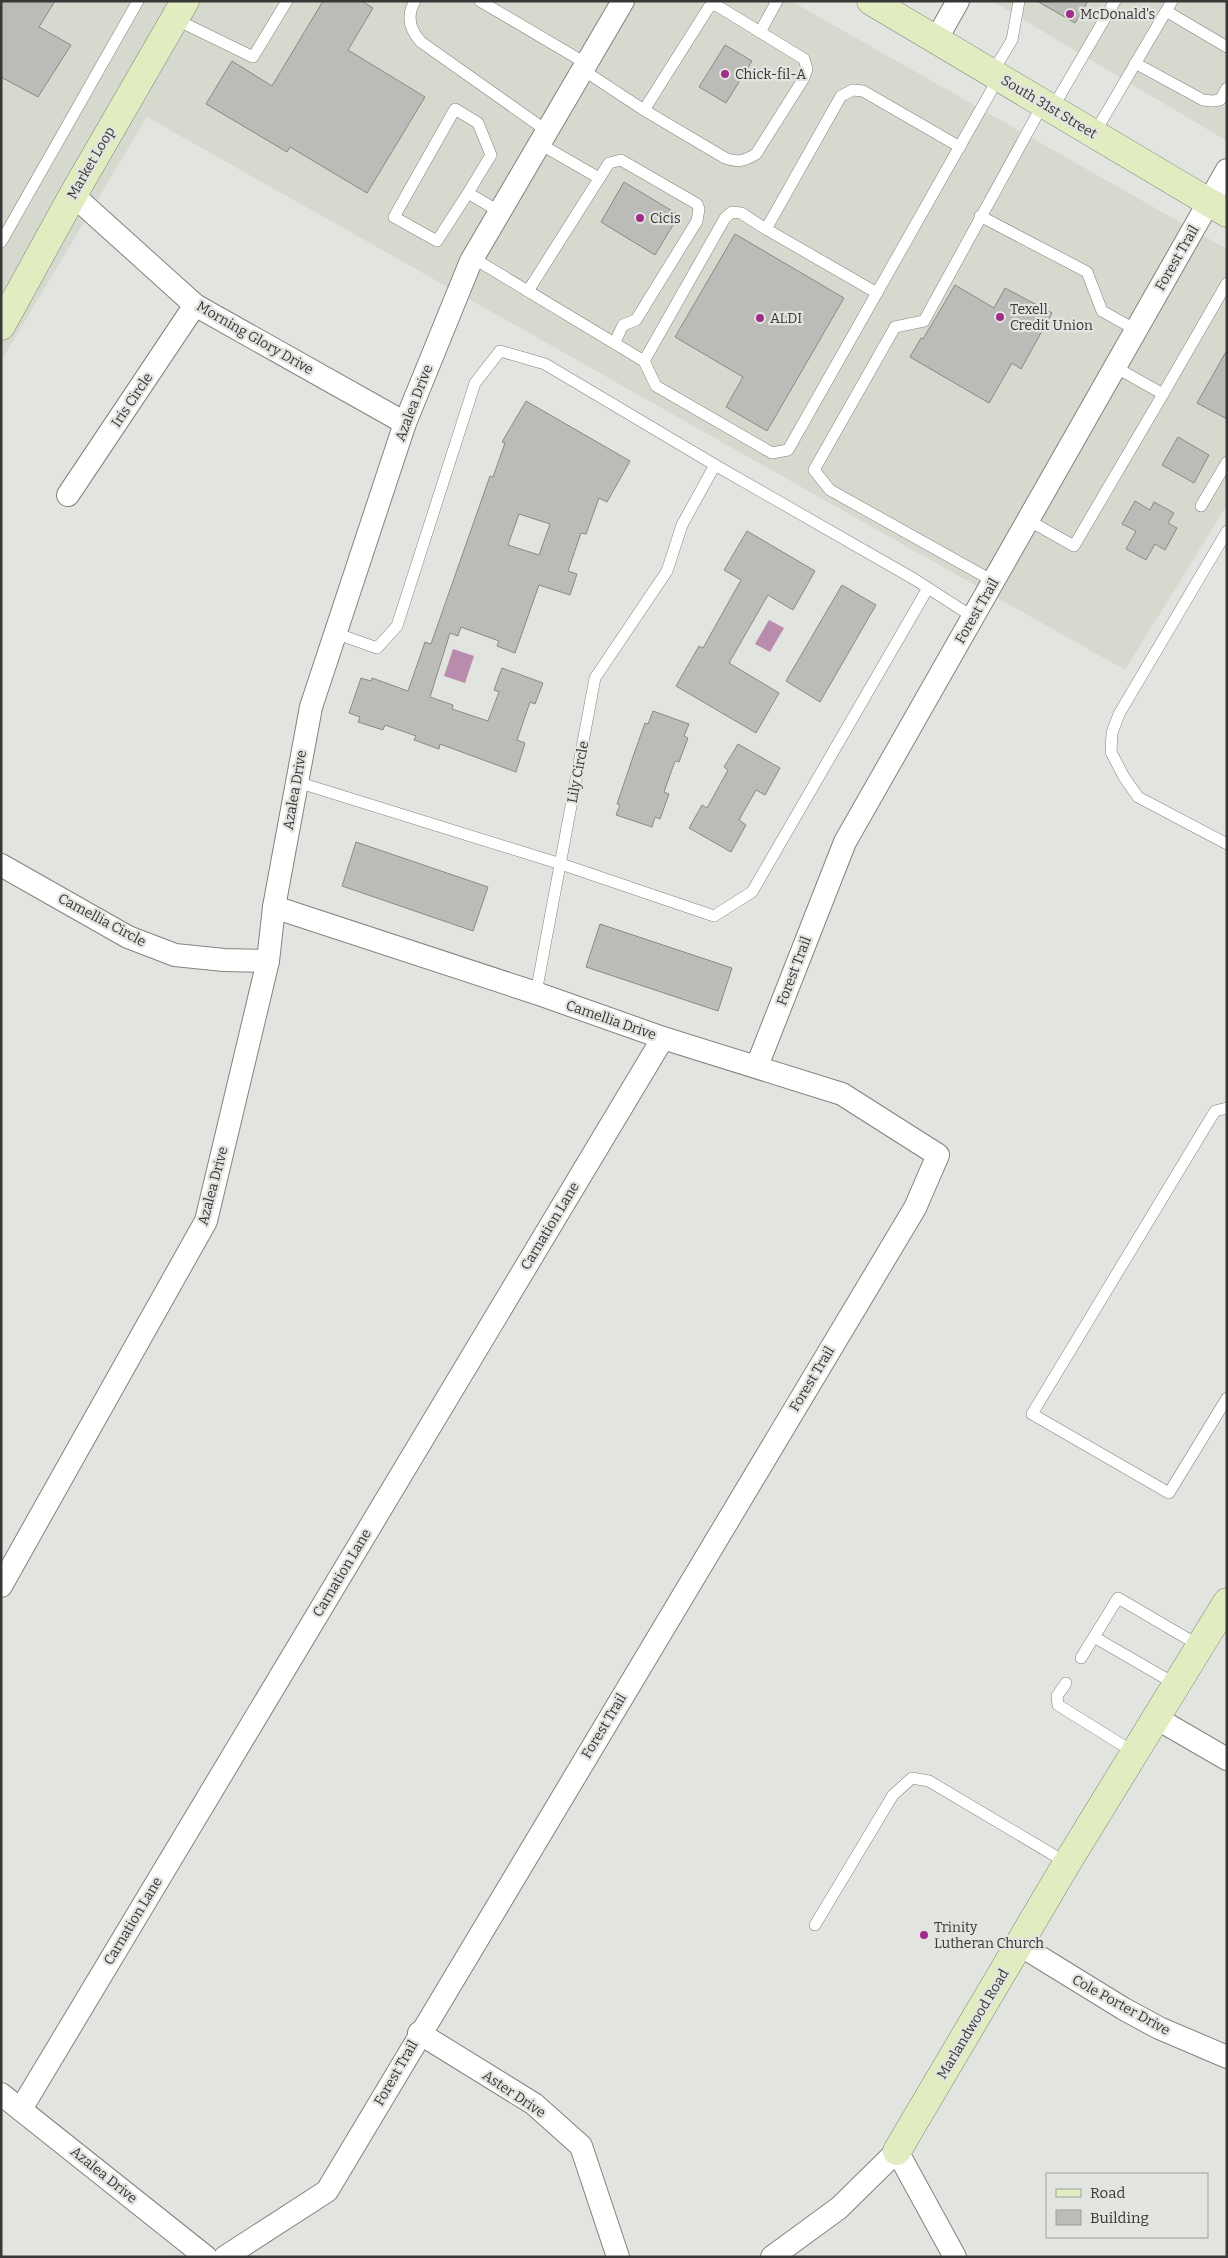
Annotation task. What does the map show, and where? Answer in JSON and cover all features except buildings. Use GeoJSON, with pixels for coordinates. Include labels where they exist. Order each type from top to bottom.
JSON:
{"type":"FeatureCollection","features":[{"type":"Feature","properties":{"kind":"street","name":"Azalea Drive"},"geometry":{"type":"LineString","coordinates":[[1,1586],[206,1221],[268,961],[274,907],[311,707],[405,423],[473,258],[623,1]]}},
{"type":"Feature","properties":{"kind":"street","name":"South 31st Street"},"geometry":{"type":"LineString","coordinates":[[871,1],[1218,207]]}},
{"type":"Feature","properties":{"kind":"street"},"geometry":{"type":"LineString","coordinates":[[936,40],[958,1]]}},
{"type":"Feature","properties":{"kind":"street","name":"Market Loop"},"geometry":{"type":"LineString","coordinates":[[1,326],[73,195],[180,10]]}},
{"type":"Feature","properties":{"kind":"street","name":"Forest Trail"},"geometry":{"type":"LineString","coordinates":[[757,1066],[845,842],[1136,330],[1218,207],[1227,170]]}},
{"type":"Feature","properties":{"kind":"street","name":"Morning Glory Drive"},"geometry":{"type":"LineString","coordinates":[[73,195],[195,305],[405,423]]}},
{"type":"Feature","properties":{"kind":"street","name":"Iris Circle"},"geometry":{"type":"LineString","coordinates":[[68,494],[195,305]]}},
{"type":"Feature","properties":{"kind":"street","name":"Camellia Circle"},"geometry":{"type":"LineString","coordinates":[[1,865],[128,936],[175,955],[224,960],[268,961]]}},
{"type":"Feature","properties":{"kind":"street","name":"Camellia Drive"},"geometry":{"type":"LineString","coordinates":[[274,907],[663,1038],[842,1094],[938,1154]]}},
{"type":"Feature","properties":{"kind":"street","name":"Carnation Lane"},"geometry":{"type":"LineString","coordinates":[[21,2109],[663,1038]]}},
{"type":"Feature","properties":{"kind":"street","name":"Forest Trail"},"geometry":{"type":"LineString","coordinates":[[225,2257],[327,2191],[419,2034],[915,1208],[938,1154]]}},
{"type":"Feature","properties":{"kind":"street","name":"Marlandwood Road"},"geometry":{"type":"LineString","coordinates":[[775,2256],[839,2208],[897,2151],[1068,1863],[1227,1602]]}},
{"type":"Feature","properties":{"kind":"street"},"geometry":{"type":"LineString","coordinates":[[1156,1718],[1227,1759]]}},
{"type":"Feature","properties":{"kind":"street","name":"Cole Porter Drive"},"geometry":{"type":"LineString","coordinates":[[1020,1945],[1124,2009],[1159,2028],[1227,2056]]}},
{"type":"Feature","properties":{"kind":"street","name":"Aster Drive"},"geometry":{"type":"LineString","coordinates":[[419,2034],[534,2104],[581,2146],[618,2257]]}},
{"type":"Feature","properties":{"kind":"street","name":"Azalea Drive"},"geometry":{"type":"LineString","coordinates":[[1,2094],[206,2257]]}},
{"type":"Feature","properties":{"kind":"street"},"geometry":{"type":"LineString","coordinates":[[897,2151],[955,2257]]}},
{"type":"Feature","properties":{"kind":"lane"},"geometry":{"type":"LineString","coordinates":[[1,242],[138,1]]}},
{"type":"Feature","properties":{"kind":"lane"},"geometry":{"type":"LineString","coordinates":[[180,10],[253,57],[286,1]]}},
{"type":"Feature","properties":{"kind":"lane"},"geometry":{"type":"LineString","coordinates":[[415,1],[411,7],[412,33],[421,42],[543,138],[599,178]]}},
{"type":"Feature","properties":{"kind":"lane"},"geometry":{"type":"LineString","coordinates":[[480,1],[585,67],[644,110],[724,158],[735,162],[746,160],[756,154],[804,78],[807,69],[804,60],[716,5],[709,7],[644,110]]}},
{"type":"Feature","properties":{"kind":"lane"},"geometry":{"type":"LineString","coordinates":[[760,32],[777,1]]}},
{"type":"Feature","properties":{"kind":"lane"},"geometry":{"type":"LineString","coordinates":[[473,258],[644,361],[656,386],[772,453],[788,450],[960,147],[1012,40],[1019,1]]}},
{"type":"Feature","properties":{"kind":"lane"},"geometry":{"type":"LineString","coordinates":[[993,581],[830,490],[814,470],[895,327],[924,321],[980,216],[1047,106],[1115,1]]}},
{"type":"Feature","properties":{"kind":"lane"},"geometry":{"type":"LineString","coordinates":[[1094,134],[1169,6],[1227,47]]}},
{"type":"Feature","properties":{"kind":"lane"},"geometry":{"type":"LineString","coordinates":[[1135,63],[1203,100],[1220,100],[1227,88]]}},
{"type":"Feature","properties":{"kind":"lane"},"geometry":{"type":"LineString","coordinates":[[766,229],[841,96],[853,90],[863,92],[960,147]]}},
{"type":"Feature","properties":{"kind":"lane"},"geometry":{"type":"LineString","coordinates":[[455,109],[478,123],[491,154],[468,193],[438,241],[394,216],[455,109]]}},
{"type":"Feature","properties":{"kind":"lane"},"geometry":{"type":"LineString","coordinates":[[528,291],[608,163],[621,160],[697,204],[700,209],[697,221],[636,320],[623,325],[615,342]]}},
{"type":"Feature","properties":{"kind":"lane"},"geometry":{"type":"LineString","coordinates":[[468,193],[500,212]]}},
{"type":"Feature","properties":{"kind":"lane"},"geometry":{"type":"LineString","coordinates":[[644,361],[725,218],[732,212],[741,213],[877,293]]}},
{"type":"Feature","properties":{"kind":"lane"},"geometry":{"type":"LineString","coordinates":[[980,216],[1087,272],[1102,311],[1136,330]]}},
{"type":"Feature","properties":{"kind":"lane"},"geometry":{"type":"LineString","coordinates":[[1028,520],[1074,546],[1227,282]]}},
{"type":"Feature","properties":{"kind":"lane"},"geometry":{"type":"LineString","coordinates":[[335,633],[377,648],[398,626],[475,383],[500,351],[545,364],[928,588],[973,617]]}},
{"type":"Feature","properties":{"kind":"lane"},"geometry":{"type":"LineString","coordinates":[[1115,367],[1163,394]]}},
{"type":"Feature","properties":{"kind":"lane"},"geometry":{"type":"LineString","coordinates":[[1201,506],[1227,462]]}},
{"type":"Feature","properties":{"kind":"lane","name":"Lily Circle"},"geometry":{"type":"LineString","coordinates":[[536,994],[595,678],[667,571],[682,525],[715,465]]}},
{"type":"Feature","properties":{"kind":"lane"},"geometry":{"type":"LineString","coordinates":[[1227,531],[1118,714],[1112,733],[1111,752],[1124,778],[1138,797],[1227,844]]}},
{"type":"Feature","properties":{"kind":"lane"},"geometry":{"type":"LineString","coordinates":[[297,782],[560,864],[714,916],[752,892],[928,588]]}},
{"type":"Feature","properties":{"kind":"lane"},"geometry":{"type":"LineString","coordinates":[[1227,1108],[1214,1111],[1032,1414],[1169,1493],[1227,1398]]}},
{"type":"Feature","properties":{"kind":"lane"},"geometry":{"type":"LineString","coordinates":[[1081,1658],[1118,1598],[1200,1646]]}},
{"type":"Feature","properties":{"kind":"lane"},"geometry":{"type":"LineString","coordinates":[[1094,1636],[1177,1685]]}},
{"type":"Feature","properties":{"kind":"lane"},"geometry":{"type":"LineString","coordinates":[[1066,1683],[1058,1696],[1058,1705],[1135,1753]]}},
{"type":"Feature","properties":{"kind":"lane"},"geometry":{"type":"LineString","coordinates":[[815,1925],[893,1795],[912,1778],[928,1781],[1068,1863]]}},
{"type":"Feature","properties":{"kind":"shaded area"},"geometry":{"type":"Polygon","coordinates":[[[1,1],[791,1],[1227,249],[1227,505],[1125,670],[147,117],[1,361],[1,1]]]}},
{"type":"Feature","properties":{"kind":"shaded area"},"geometry":{"type":"Polygon","coordinates":[[[992,1],[1227,1],[1227,141],[992,1]]]}},
{"type":"Feature","properties":{"kind":"shaded area"},"geometry":{"type":"Polygon","coordinates":[[[769,620],[784,628],[770,652],[755,644],[769,620]]]}},
{"type":"Feature","properties":{"kind":"shaded area"},"geometry":{"type":"Polygon","coordinates":[[[453,649],[474,656],[465,683],[444,676],[453,649]]]}},
{"type":"Feature","properties":{"kind":"place","name":"McDonald's"},"geometry":{"type":"Point","coordinates":[1070,14]}},
{"type":"Feature","properties":{"kind":"place","name":"Chick-fil-A"},"geometry":{"type":"Point","coordinates":[725,74]}},
{"type":"Feature","properties":{"kind":"place","name":"Cicis"},"geometry":{"type":"Point","coordinates":[640,218]}},
{"type":"Feature","properties":{"kind":"place","name":"Texell Credit Union"},"geometry":{"type":"Point","coordinates":[1000,317]}},
{"type":"Feature","properties":{"kind":"place","name":"ALDI"},"geometry":{"type":"Point","coordinates":[760,318]}},
{"type":"Feature","properties":{"kind":"place","name":"Trinity Lutheran Church"},"geometry":{"type":"Point","coordinates":[924,1935]}}]}
